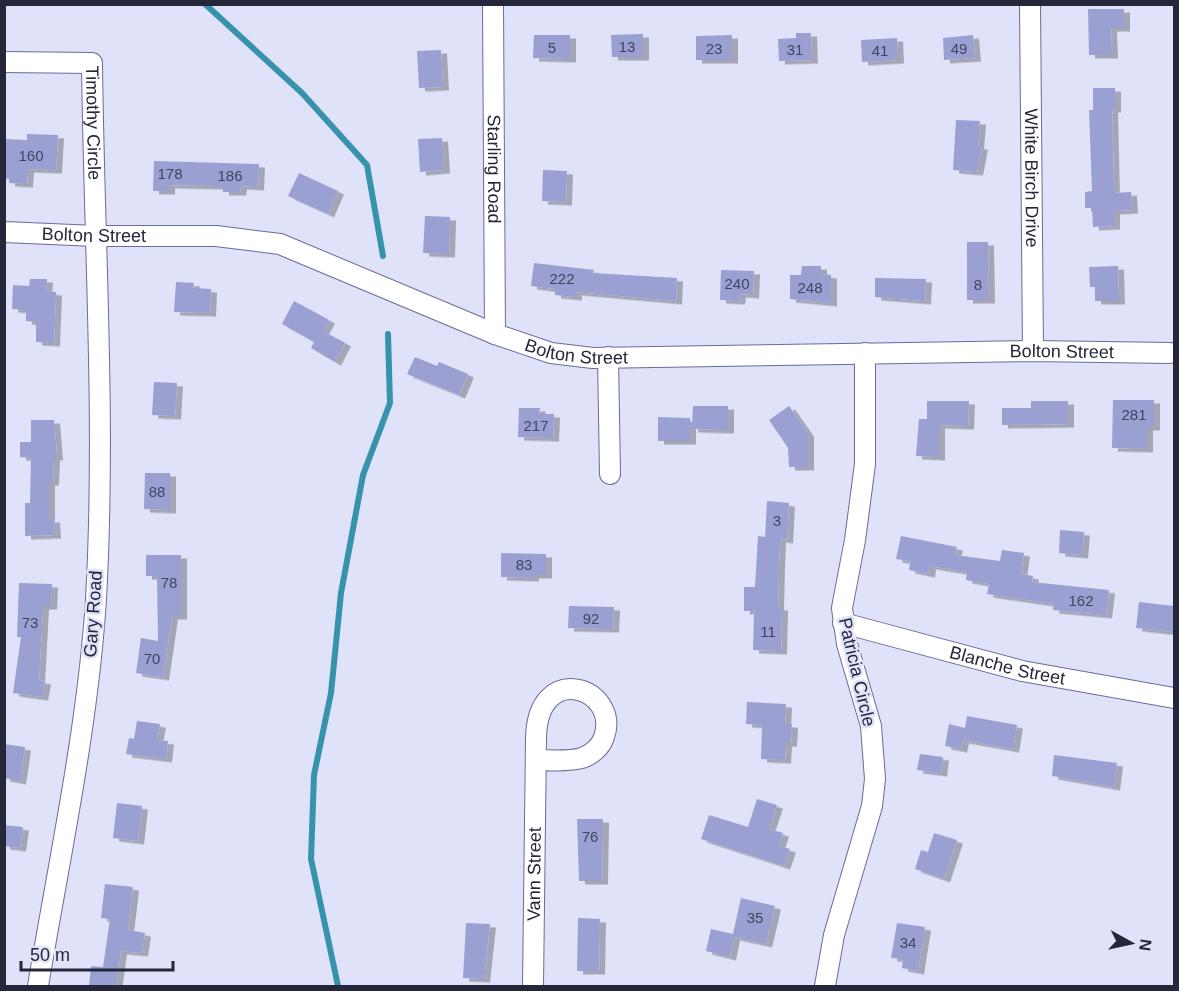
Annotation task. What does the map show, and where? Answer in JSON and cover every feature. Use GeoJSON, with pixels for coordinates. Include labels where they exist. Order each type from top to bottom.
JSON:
{"type":"FeatureCollection","features":[{"type":"Feature","properties":{"kind":"street","name":"Starling Road"},"geometry":{"type":"LineString","coordinates":[[493,4],[495,334]]}},
{"type":"Feature","properties":{"kind":"street","name":"White Birch Drive"},"geometry":{"type":"LineString","coordinates":[[1030,4],[1033,351]]}},
{"type":"Feature","properties":{"kind":"street","name":"Timothy Circle"},"geometry":{"type":"LineString","coordinates":[[4,62],[93,63],[96,236]]}},
{"type":"Feature","properties":{"kind":"street","name":"Bolton Street"},"geometry":{"type":"LineString","coordinates":[[4,232],[96,236],[216,236],[280,244],[495,334],[551,353],[608,357],[1033,351],[1170,353]]}},
{"type":"Feature","properties":{"kind":"street","name":"Gary Road"},"geometry":{"type":"LineString","coordinates":[[38,987],[87,692],[96,600],[100,423],[96,236]]}},
{"type":"Feature","properties":{"kind":"street","name":"Patricia Circle"},"geometry":{"type":"LineString","coordinates":[[825,987],[834,936],[872,806],[875,779],[871,726],[843,624],[842,608],[855,540],[865,464],[865,353]]}},
{"type":"Feature","properties":{"kind":"street"},"geometry":{"type":"LineString","coordinates":[[608,357],[610,474]]}},
{"type":"Feature","properties":{"kind":"street","name":"Blanche Street"},"geometry":{"type":"LineString","coordinates":[[843,624],[1022,670],[1174,698]]}},
{"type":"Feature","properties":{"kind":"street","name":"Vann Street"},"geometry":{"type":"LineString","coordinates":[[533,987],[536,760]]}},
{"type":"Feature","properties":{"kind":"building"},"geometry":{"type":"Polygon","coordinates":[[[1088,9],[1124,9],[1124,28],[1111,28],[1112,55],[1089,55],[1088,9]]]}},
{"type":"Feature","properties":{"kind":"building"},"geometry":{"type":"Polygon","coordinates":[[[796,33],[811,33],[812,60],[779,61],[778,39],[796,38],[796,33]]]}},
{"type":"Feature","properties":{"kind":"building"},"geometry":{"type":"Polygon","coordinates":[[[643,34],[643,57],[612,57],[611,35],[643,34]]]}},
{"type":"Feature","properties":{"kind":"building"},"geometry":{"type":"Polygon","coordinates":[[[534,35],[570,35],[570,59],[533,58],[534,35]]]}},
{"type":"Feature","properties":{"kind":"building"},"geometry":{"type":"Polygon","coordinates":[[[732,35],[732,60],[696,60],[696,36],[732,35]]]}},
{"type":"Feature","properties":{"kind":"building"},"geometry":{"type":"Polygon","coordinates":[[[973,35],[975,58],[944,60],[943,38],[973,35]]]}},
{"type":"Feature","properties":{"kind":"building"},"geometry":{"type":"Polygon","coordinates":[[[897,38],[898,60],[862,62],[861,40],[897,38]]]}},
{"type":"Feature","properties":{"kind":"building"},"geometry":{"type":"Polygon","coordinates":[[[441,50],[443,87],[419,88],[417,51],[441,50]]]}},
{"type":"Feature","properties":{"kind":"building"},"geometry":{"type":"Polygon","coordinates":[[[1093,88],[1115,88],[1115,109],[1112,109],[1114,193],[1131,192],[1132,210],[1114,211],[1114,226],[1093,227],[1092,208],[1085,208],[1085,192],[1092,191],[1089,110],[1093,110],[1093,88]]]}},
{"type":"Feature","properties":{"kind":"building"},"geometry":{"type":"Polygon","coordinates":[[[956,120],[980,121],[978,146],[982,146],[977,172],[953,170],[956,120]]]}},
{"type":"Feature","properties":{"kind":"building"},"geometry":{"type":"Polygon","coordinates":[[[27,134],[58,135],[56,170],[28,169],[27,184],[9,183],[9,179],[4,178],[4,139],[27,140],[27,134]]]}},
{"type":"Feature","properties":{"kind":"building"},"geometry":{"type":"Polygon","coordinates":[[[442,138],[444,170],[420,172],[418,139],[442,138]]]}},
{"type":"Feature","properties":{"kind":"building"},"geometry":{"type":"Polygon","coordinates":[[[154,161],[259,164],[258,187],[241,186],[240,192],[223,192],[223,186],[169,185],[169,191],[153,191],[154,161]]]}},
{"type":"Feature","properties":{"kind":"building"},"geometry":{"type":"Polygon","coordinates":[[[543,170],[567,171],[566,202],[542,201],[543,170]]]}},
{"type":"Feature","properties":{"kind":"building"},"geometry":{"type":"Polygon","coordinates":[[[299,173],[338,191],[328,214],[288,196],[299,173]]]}},
{"type":"Feature","properties":{"kind":"building"},"geometry":{"type":"Polygon","coordinates":[[[425,216],[450,217],[449,254],[423,253],[425,216]]]}},
{"type":"Feature","properties":{"kind":"building"},"geometry":{"type":"Polygon","coordinates":[[[967,242],[988,242],[989,300],[967,300],[967,242]]]}},
{"type":"Feature","properties":{"kind":"building"},"geometry":{"type":"Polygon","coordinates":[[[534,263],[594,270],[593,273],[677,278],[676,301],[576,292],[576,297],[555,295],[555,289],[531,286],[534,263]]]}},
{"type":"Feature","properties":{"kind":"building"},"geometry":{"type":"Polygon","coordinates":[[[802,266],[821,266],[821,274],[831,275],[831,303],[790,299],[790,275],[801,275],[802,266]]]}},
{"type":"Feature","properties":{"kind":"building"},"geometry":{"type":"Polygon","coordinates":[[[1118,266],[1119,301],[1095,301],[1095,287],[1090,287],[1089,267],[1118,266]]]}},
{"type":"Feature","properties":{"kind":"building"},"geometry":{"type":"Polygon","coordinates":[[[721,270],[754,271],[753,295],[740,294],[739,301],[720,300],[721,270]]]}},
{"type":"Feature","properties":{"kind":"building"},"geometry":{"type":"Polygon","coordinates":[[[875,278],[926,279],[925,301],[875,297],[875,278]]]}},
{"type":"Feature","properties":{"kind":"building"},"geometry":{"type":"Polygon","coordinates":[[[30,279],[47,279],[46,291],[56,292],[54,343],[36,342],[36,322],[26,321],[26,310],[12,309],[13,285],[29,286],[30,279]]]}},
{"type":"Feature","properties":{"kind":"building"},"geometry":{"type":"Polygon","coordinates":[[[176,282],[194,283],[193,288],[211,289],[210,313],[174,312],[176,282]]]}},
{"type":"Feature","properties":{"kind":"building"},"geometry":{"type":"Polygon","coordinates":[[[294,301],[329,320],[323,331],[345,343],[335,362],[311,348],[314,342],[282,324],[294,301]]]}},
{"type":"Feature","properties":{"kind":"building"},"geometry":{"type":"Polygon","coordinates":[[[415,357],[437,366],[439,362],[468,374],[459,395],[407,374],[415,357]]]}},
{"type":"Feature","properties":{"kind":"building"},"geometry":{"type":"Polygon","coordinates":[[[154,382],[177,383],[175,416],[152,415],[154,382]]]}},
{"type":"Feature","properties":{"kind":"building"},"geometry":{"type":"Polygon","coordinates":[[[1113,400],[1154,400],[1154,427],[1147,427],[1147,449],[1112,448],[1113,400]]]}},
{"type":"Feature","properties":{"kind":"building"},"geometry":{"type":"Polygon","coordinates":[[[927,401],[969,401],[968,426],[939,425],[939,457],[916,456],[919,419],[927,419],[927,401]]]}},
{"type":"Feature","properties":{"kind":"building"},"geometry":{"type":"Polygon","coordinates":[[[1031,401],[1068,401],[1068,424],[1002,425],[1002,408],[1031,408],[1031,401]]]}},
{"type":"Feature","properties":{"kind":"building"},"geometry":{"type":"Polygon","coordinates":[[[693,406],[728,406],[728,430],[692,429],[693,406]]]}},
{"type":"Feature","properties":{"kind":"building"},"geometry":{"type":"Polygon","coordinates":[[[789,406],[808,433],[808,467],[789,467],[788,448],[769,420],[789,406]]]}},
{"type":"Feature","properties":{"kind":"building"},"geometry":{"type":"Polygon","coordinates":[[[519,408],[540,408],[539,414],[554,414],[553,438],[518,437],[519,408]]]}},
{"type":"Feature","properties":{"kind":"building"},"geometry":{"type":"Polygon","coordinates":[[[658,417],[690,418],[690,441],[658,441],[658,417]]]}},
{"type":"Feature","properties":{"kind":"building"},"geometry":{"type":"Polygon","coordinates":[[[31,420],[54,420],[57,457],[54,457],[53,482],[49,482],[49,519],[54,519],[55,535],[25,536],[25,503],[30,503],[31,458],[20,457],[20,442],[31,442],[31,420]]]}},
{"type":"Feature","properties":{"kind":"building"},"geometry":{"type":"Polygon","coordinates":[[[145,473],[170,473],[170,510],[144,509],[145,473]]]}},
{"type":"Feature","properties":{"kind":"building"},"geometry":{"type":"Polygon","coordinates":[[[767,501],[789,503],[787,540],[780,539],[778,607],[782,607],[781,651],[753,650],[754,611],[744,611],[744,587],[755,587],[758,536],[765,537],[767,501]]]}},
{"type":"Feature","properties":{"kind":"building"},"geometry":{"type":"Polygon","coordinates":[[[1060,530],[1084,532],[1082,555],[1059,553],[1060,530]]]}},
{"type":"Feature","properties":{"kind":"building"},"geometry":{"type":"Polygon","coordinates":[[[901,536],[957,547],[955,555],[1000,561],[1002,550],[1024,553],[1021,574],[1033,576],[1032,582],[1109,590],[1106,615],[1053,610],[1054,604],[987,594],[989,584],[966,580],[967,572],[930,566],[929,574],[909,570],[910,561],[896,559],[901,536]]]}},
{"type":"Feature","properties":{"kind":"building"},"geometry":{"type":"Polygon","coordinates":[[[501,553],[546,554],[546,575],[533,575],[533,578],[501,577],[501,553]]]}},
{"type":"Feature","properties":{"kind":"building"},"geometry":{"type":"Polygon","coordinates":[[[146,555],[181,555],[181,616],[172,616],[163,677],[136,673],[141,638],[158,641],[157,576],[146,576],[146,555]]]}},
{"type":"Feature","properties":{"kind":"building"},"geometry":{"type":"Polygon","coordinates":[[[19,583],[52,584],[51,606],[43,606],[39,680],[45,681],[42,697],[13,693],[21,637],[17,637],[19,583]]]}},
{"type":"Feature","properties":{"kind":"building"},"geometry":{"type":"Polygon","coordinates":[[[1139,602],[1174,606],[1174,632],[1136,628],[1139,602]]]}},
{"type":"Feature","properties":{"kind":"building"},"geometry":{"type":"Polygon","coordinates":[[[569,606],[614,607],[613,629],[568,628],[569,606]]]}},
{"type":"Feature","properties":{"kind":"building"},"geometry":{"type":"Polygon","coordinates":[[[747,702],[786,704],[785,724],[792,724],[791,743],[786,743],[785,760],[761,759],[762,725],[746,724],[747,702]]]}},
{"type":"Feature","properties":{"kind":"building"},"geometry":{"type":"Polygon","coordinates":[[[967,716],[1017,725],[1013,749],[963,740],[961,749],[945,746],[949,724],[965,728],[967,716]]]}},
{"type":"Feature","properties":{"kind":"building"},"geometry":{"type":"Polygon","coordinates":[[[137,721],[160,724],[157,740],[168,741],[166,759],[126,754],[129,738],[134,739],[137,721]]]}},
{"type":"Feature","properties":{"kind":"building"},"geometry":{"type":"Polygon","coordinates":[[[4,744],[25,747],[20,781],[4,778],[4,744]]]}},
{"type":"Feature","properties":{"kind":"building"},"geometry":{"type":"Polygon","coordinates":[[[920,754],[943,757],[941,773],[917,770],[920,754]]]}},
{"type":"Feature","properties":{"kind":"building"},"geometry":{"type":"Polygon","coordinates":[[[1054,755],[1117,763],[1114,787],[1052,776],[1054,755]]]}},
{"type":"Feature","properties":{"kind":"building"},"geometry":{"type":"Polygon","coordinates":[[[757,799],[777,805],[769,829],[783,833],[779,846],[790,849],[784,866],[701,839],[709,815],[748,827],[757,799]]]}},
{"type":"Feature","properties":{"kind":"building"},"geometry":{"type":"Polygon","coordinates":[[[117,803],[142,806],[138,841],[113,838],[117,803]]]}},
{"type":"Feature","properties":{"kind":"building"},"geometry":{"type":"Polygon","coordinates":[[[577,819],[603,819],[602,881],[579,881],[577,819]]]}},
{"type":"Feature","properties":{"kind":"building"},"geometry":{"type":"Polygon","coordinates":[[[4,825],[23,827],[20,848],[4,846],[4,825]]]}},
{"type":"Feature","properties":{"kind":"building"},"geometry":{"type":"Polygon","coordinates":[[[934,833],[957,840],[944,879],[915,869],[921,850],[928,852],[934,833]]]}},
{"type":"Feature","properties":{"kind":"building"},"geometry":{"type":"Polygon","coordinates":[[[105,884],[133,887],[128,930],[145,933],[142,953],[121,951],[116,987],[89,987],[91,966],[103,967],[110,919],[101,918],[105,884]]]}},
{"type":"Feature","properties":{"kind":"building"},"geometry":{"type":"Polygon","coordinates":[[[741,898],[775,906],[766,944],[734,937],[730,957],[706,951],[711,929],[733,934],[741,898]]]}},
{"type":"Feature","properties":{"kind":"building"},"geometry":{"type":"Polygon","coordinates":[[[578,918],[600,919],[599,971],[577,971],[578,918]]]}},
{"type":"Feature","properties":{"kind":"building"},"geometry":{"type":"Polygon","coordinates":[[[466,923],[490,924],[484,979],[463,978],[466,923]]]}},
{"type":"Feature","properties":{"kind":"building"},"geometry":{"type":"Polygon","coordinates":[[[897,923],[925,927],[918,971],[902,968],[903,959],[891,958],[897,923]]]}},
{"type":"Feature","properties":{"kind":"waterway"},"geometry":{"type":"LineString","coordinates":[[205,4],[302,93],[367,165],[383,256]]}},
{"type":"Feature","properties":{"kind":"waterway"},"geometry":{"type":"LineString","coordinates":[[338,986],[311,859],[314,775],[331,693],[341,593],[363,475],[390,403],[388,334]]}}]}
